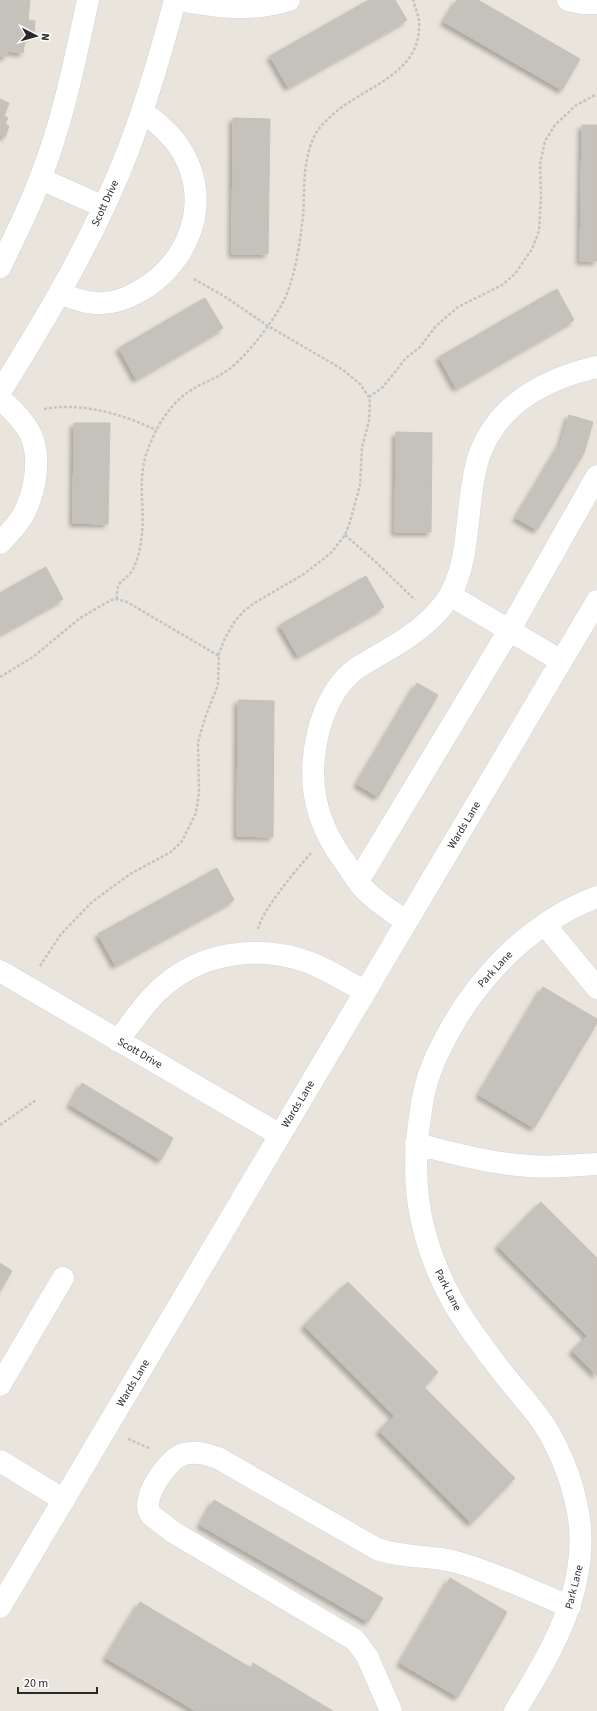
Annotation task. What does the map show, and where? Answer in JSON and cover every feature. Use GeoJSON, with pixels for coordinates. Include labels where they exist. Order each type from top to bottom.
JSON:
{"type":"FeatureCollection","features":[{"type":"Feature","properties":{"kind":"street"},"geometry":{"type":"LineString","coordinates":[[0,267],[40,179],[54,140],[72,75],[88,0]]}},
{"type":"Feature","properties":{"kind":"street"},"geometry":{"type":"LineString","coordinates":[[177,0],[221,8],[264,6],[289,0]]}},
{"type":"Feature","properties":{"kind":"street","name":"Scott Drive"},"geometry":{"type":"LineString","coordinates":[[0,392],[60,294],[104,207],[122,167],[142,112],[159,62],[177,0]]}},
{"type":"Feature","properties":{"kind":"street"},"geometry":{"type":"LineString","coordinates":[[568,0],[582,3],[597,3]]}},
{"type":"Feature","properties":{"kind":"street"},"geometry":{"type":"LineString","coordinates":[[60,294],[85,302],[106,303],[126,298],[148,286],[170,266],[187,242],[192,228],[195,196],[188,163],[176,142],[161,124],[142,112]]}},
{"type":"Feature","properties":{"kind":"street"},"geometry":{"type":"LineString","coordinates":[[40,179],[104,207]]}},
{"type":"Feature","properties":{"kind":"street"},"geometry":{"type":"LineString","coordinates":[[406,922],[365,890],[336,851],[327,835],[318,810],[314,793],[313,765],[315,746],[322,718],[338,687],[354,671],[397,644],[432,616],[450,595],[456,582],[465,548],[471,492],[478,458],[486,440],[498,421],[516,403],[541,386],[582,370],[597,366]]}},
{"type":"Feature","properties":{"kind":"street"},"geometry":{"type":"LineString","coordinates":[[0,398],[23,421],[31,434],[35,450],[33,487],[28,505],[21,517],[0,543]]}},
{"type":"Feature","properties":{"kind":"street"},"geometry":{"type":"LineString","coordinates":[[358,881],[510,630],[597,476]]}},
{"type":"Feature","properties":{"kind":"street"},"geometry":{"type":"LineString","coordinates":[[450,595],[561,661]]}},
{"type":"Feature","properties":{"kind":"street","name":"Wards Lane"},"geometry":{"type":"LineString","coordinates":[[0,1607],[597,601]]}},
{"type":"Feature","properties":{"kind":"street","name":"Park Lane"},"geometry":{"type":"LineString","coordinates":[[515,1711],[552,1647],[570,1607],[578,1578],[581,1544],[578,1511],[564,1466],[553,1440],[538,1417],[500,1370],[468,1325],[442,1281],[428,1246],[420,1216],[416,1194],[416,1144],[422,1104],[431,1068],[457,1018],[476,990],[499,963],[521,943],[561,914],[597,897]]}},
{"type":"Feature","properties":{"kind":"street"},"geometry":{"type":"LineString","coordinates":[[545,925],[597,988]]}},
{"type":"Feature","properties":{"kind":"street"},"geometry":{"type":"LineString","coordinates":[[118,1041],[155,994],[171,979],[188,969],[211,959],[243,952],[272,954],[311,964],[365,991]]}},
{"type":"Feature","properties":{"kind":"street","name":"Scott Drive"},"geometry":{"type":"LineString","coordinates":[[0,970],[118,1041],[280,1135]]}},
{"type":"Feature","properties":{"kind":"street"},"geometry":{"type":"LineString","coordinates":[[416,1144],[494,1162],[517,1165],[559,1167],[597,1164]]}},
{"type":"Feature","properties":{"kind":"street"},"geometry":{"type":"LineString","coordinates":[[0,1385],[63,1278]]}},
{"type":"Feature","properties":{"kind":"street"},"geometry":{"type":"LineString","coordinates":[[391,1711],[367,1656],[355,1640],[178,1535],[151,1515],[148,1505],[151,1492],[160,1475],[176,1458],[190,1453],[212,1456],[377,1549],[391,1554],[443,1559],[455,1562],[519,1585],[570,1607]]}},
{"type":"Feature","properties":{"kind":"street"},"geometry":{"type":"LineString","coordinates":[[0,1461],[64,1500]]}},
{"type":"Feature","properties":{"kind":"path"},"geometry":{"type":"LineString","coordinates":[[117,599],[119,584],[132,570],[138,554],[142,530],[142,474],[156,430],[183,396],[192,389],[226,372],[235,365],[268,326],[282,303],[291,283],[303,216],[306,163],[314,136],[320,126],[336,111],[396,72],[414,51],[418,32],[418,20],[413,0]]}},
{"type":"Feature","properties":{"kind":"path"},"geometry":{"type":"LineString","coordinates":[[369,397],[383,387],[406,358],[420,347],[436,326],[458,307],[502,285],[515,274],[532,249],[539,231],[541,197],[540,164],[545,141],[552,129],[575,106],[597,94]]}},
{"type":"Feature","properties":{"kind":"path"},"geometry":{"type":"LineString","coordinates":[[27,987],[48,953],[74,919],[113,885],[135,871],[172,852],[182,841],[196,813],[199,781],[198,742],[205,718],[218,686],[219,656],[225,638],[235,621],[245,610],[316,566],[331,553],[345,535],[360,485],[362,448],[369,421],[369,397],[356,379],[268,326],[224,296],[170,266]]}},
{"type":"Feature","properties":{"kind":"path"},"geometry":{"type":"LineString","coordinates":[[23,421],[33,412],[38,410],[60,407],[106,412],[141,423],[156,430]]}},
{"type":"Feature","properties":{"kind":"path"},"geometry":{"type":"LineString","coordinates":[[345,535],[377,563],[432,616]]}},
{"type":"Feature","properties":{"kind":"path"},"geometry":{"type":"LineString","coordinates":[[0,677],[33,657],[80,618],[111,600],[117,599],[127,602],[219,656]]}},
{"type":"Feature","properties":{"kind":"path"},"geometry":{"type":"LineString","coordinates":[[257,953],[257,934],[261,920],[300,866],[327,835]]}},
{"type":"Feature","properties":{"kind":"path"},"geometry":{"type":"LineString","coordinates":[[0,1125],[36,1100]]}},
{"type":"Feature","properties":{"kind":"path"},"geometry":{"type":"LineString","coordinates":[[106,1428],[129,1440],[176,1458]]}},
{"type":"Feature","properties":{"kind":"building"},"geometry":{"type":"Polygon","coordinates":[[[0,0],[30,0],[28,20],[35,21],[34,33],[30,32],[29,39],[25,39],[23,53],[7,51],[6,57],[0,56],[0,0]]]}},
{"type":"Feature","properties":{"kind":"building"},"geometry":{"type":"Polygon","coordinates":[[[369,0],[395,0],[407,20],[288,87],[270,56],[369,0]]]}},
{"type":"Feature","properties":{"kind":"building"},"geometry":{"type":"Polygon","coordinates":[[[457,0],[478,0],[580,59],[562,90],[444,22],[457,0]]]}},
{"type":"Feature","properties":{"kind":"building"},"geometry":{"type":"Polygon","coordinates":[[[0,99],[9,103],[4,116],[8,118],[5,124],[9,126],[5,137],[0,135],[0,99]]]}},
{"type":"Feature","properties":{"kind":"building"},"geometry":{"type":"Polygon","coordinates":[[[233,118],[270,119],[268,254],[232,254],[233,118]]]}},
{"type":"Feature","properties":{"kind":"building"},"geometry":{"type":"Polygon","coordinates":[[[582,125],[597,125],[597,261],[580,261],[582,125]]]}},
{"type":"Feature","properties":{"kind":"building"},"geometry":{"type":"Polygon","coordinates":[[[557,289],[574,320],[456,388],[439,357],[557,289]]]}},
{"type":"Feature","properties":{"kind":"building"},"geometry":{"type":"Polygon","coordinates":[[[205,298],[223,328],[136,379],[119,348],[205,298]]]}},
{"type":"Feature","properties":{"kind":"building"},"geometry":{"type":"Polygon","coordinates":[[[569,415],[593,422],[584,453],[537,530],[516,518],[561,443],[569,415]]]}},
{"type":"Feature","properties":{"kind":"building"},"geometry":{"type":"Polygon","coordinates":[[[74,423],[110,423],[108,524],[73,523],[74,423]]]}},
{"type":"Feature","properties":{"kind":"building"},"geometry":{"type":"Polygon","coordinates":[[[396,432],[432,433],[431,532],[395,532],[396,432]]]}},
{"type":"Feature","properties":{"kind":"building"},"geometry":{"type":"Polygon","coordinates":[[[46,567],[63,599],[0,634],[0,593],[46,567]]]}},
{"type":"Feature","properties":{"kind":"building"},"geometry":{"type":"Polygon","coordinates":[[[366,576],[384,607],[298,656],[280,625],[366,576]]]}},
{"type":"Feature","properties":{"kind":"building"},"geometry":{"type":"Polygon","coordinates":[[[417,683],[438,695],[378,797],[357,784],[417,683]]]}},
{"type":"Feature","properties":{"kind":"building"},"geometry":{"type":"Polygon","coordinates":[[[238,700],[274,701],[273,837],[237,836],[238,700]]]}},
{"type":"Feature","properties":{"kind":"building"},"geometry":{"type":"Polygon","coordinates":[[[217,868],[234,900],[115,965],[98,934],[217,868]]]}},
{"type":"Feature","properties":{"kind":"building"},"geometry":{"type":"Polygon","coordinates":[[[543,987],[597,1019],[597,1023],[534,1128],[479,1095],[543,987]]]}},
{"type":"Feature","properties":{"kind":"building"},"geometry":{"type":"Polygon","coordinates":[[[82,1083],[173,1138],[161,1160],[70,1105],[82,1083]]]}},
{"type":"Feature","properties":{"kind":"building"},"geometry":{"type":"Polygon","coordinates":[[[541,1202],[597,1258],[597,1376],[572,1351],[587,1336],[498,1246],[541,1202]]]}},
{"type":"Feature","properties":{"kind":"building"},"geometry":{"type":"Polygon","coordinates":[[[0,1263],[12,1271],[0,1291],[0,1263]]]}},
{"type":"Feature","properties":{"kind":"building"},"geometry":{"type":"Polygon","coordinates":[[[348,1282],[438,1372],[424,1387],[515,1478],[471,1523],[379,1431],[394,1416],[304,1326],[348,1282]]]}},
{"type":"Feature","properties":{"kind":"building"},"geometry":{"type":"Polygon","coordinates":[[[214,1500],[383,1598],[368,1622],[200,1525],[214,1500]]]}},
{"type":"Feature","properties":{"kind":"building"},"geometry":{"type":"Polygon","coordinates":[[[450,1578],[507,1612],[458,1697],[400,1663],[450,1578]]]}},
{"type":"Feature","properties":{"kind":"building"},"geometry":{"type":"Polygon","coordinates":[[[140,1602],[251,1668],[253,1663],[333,1711],[196,1711],[106,1658],[140,1602]]]}}]}
